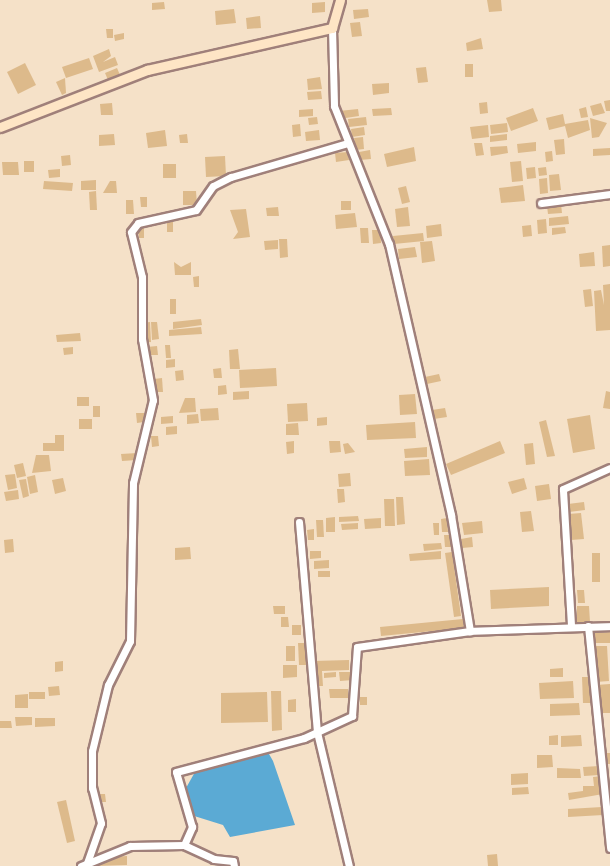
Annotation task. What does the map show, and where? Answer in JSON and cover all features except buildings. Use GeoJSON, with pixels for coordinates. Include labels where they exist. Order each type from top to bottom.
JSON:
{"type":"FeatureCollection","features":[{"type":"Feature","properties":{"kind":"main road"},"geometry":{"type":"LineString","coordinates":[[0,127],[147,70],[332,28],[340,0]]}},
{"type":"Feature","properties":{"kind":"street"},"geometry":{"type":"LineString","coordinates":[[332,28],[334,106],[389,244],[451,515],[470,631]]}},
{"type":"Feature","properties":{"kind":"street"},"geometry":{"type":"LineString","coordinates":[[84,864],[101,823],[91,772],[99,714],[130,641],[133,483],[153,400],[142,339],[142,277],[131,232],[138,223],[196,210],[213,186],[231,177],[348,143]]}},
{"type":"Feature","properties":{"kind":"street"},"geometry":{"type":"LineString","coordinates":[[541,203],[610,194]]}},
{"type":"Feature","properties":{"kind":"street"},"geometry":{"type":"LineString","coordinates":[[572,625],[563,489],[610,468]]}},
{"type":"Feature","properties":{"kind":"street"},"geometry":{"type":"LineString","coordinates":[[299,522],[317,732],[348,866]]}},
{"type":"Feature","properties":{"kind":"street"},"geometry":{"type":"LineString","coordinates":[[184,844],[192,827],[176,772],[317,732],[356,710],[357,647],[470,631],[572,625],[610,626]]}},
{"type":"Feature","properties":{"kind":"street"},"geometry":{"type":"LineString","coordinates":[[588,626],[610,848]]}},
{"type":"Feature","properties":{"kind":"street"},"geometry":{"type":"LineString","coordinates":[[84,864],[130,846],[184,844],[214,859],[233,861],[234,866]]}},
{"type":"Feature","properties":{"kind":"water"},"geometry":{"type":"Polygon","coordinates":[[[257,754],[269,754],[273,761],[295,825],[230,837],[223,825],[191,815],[186,788],[195,772],[257,754]]]}}]}
